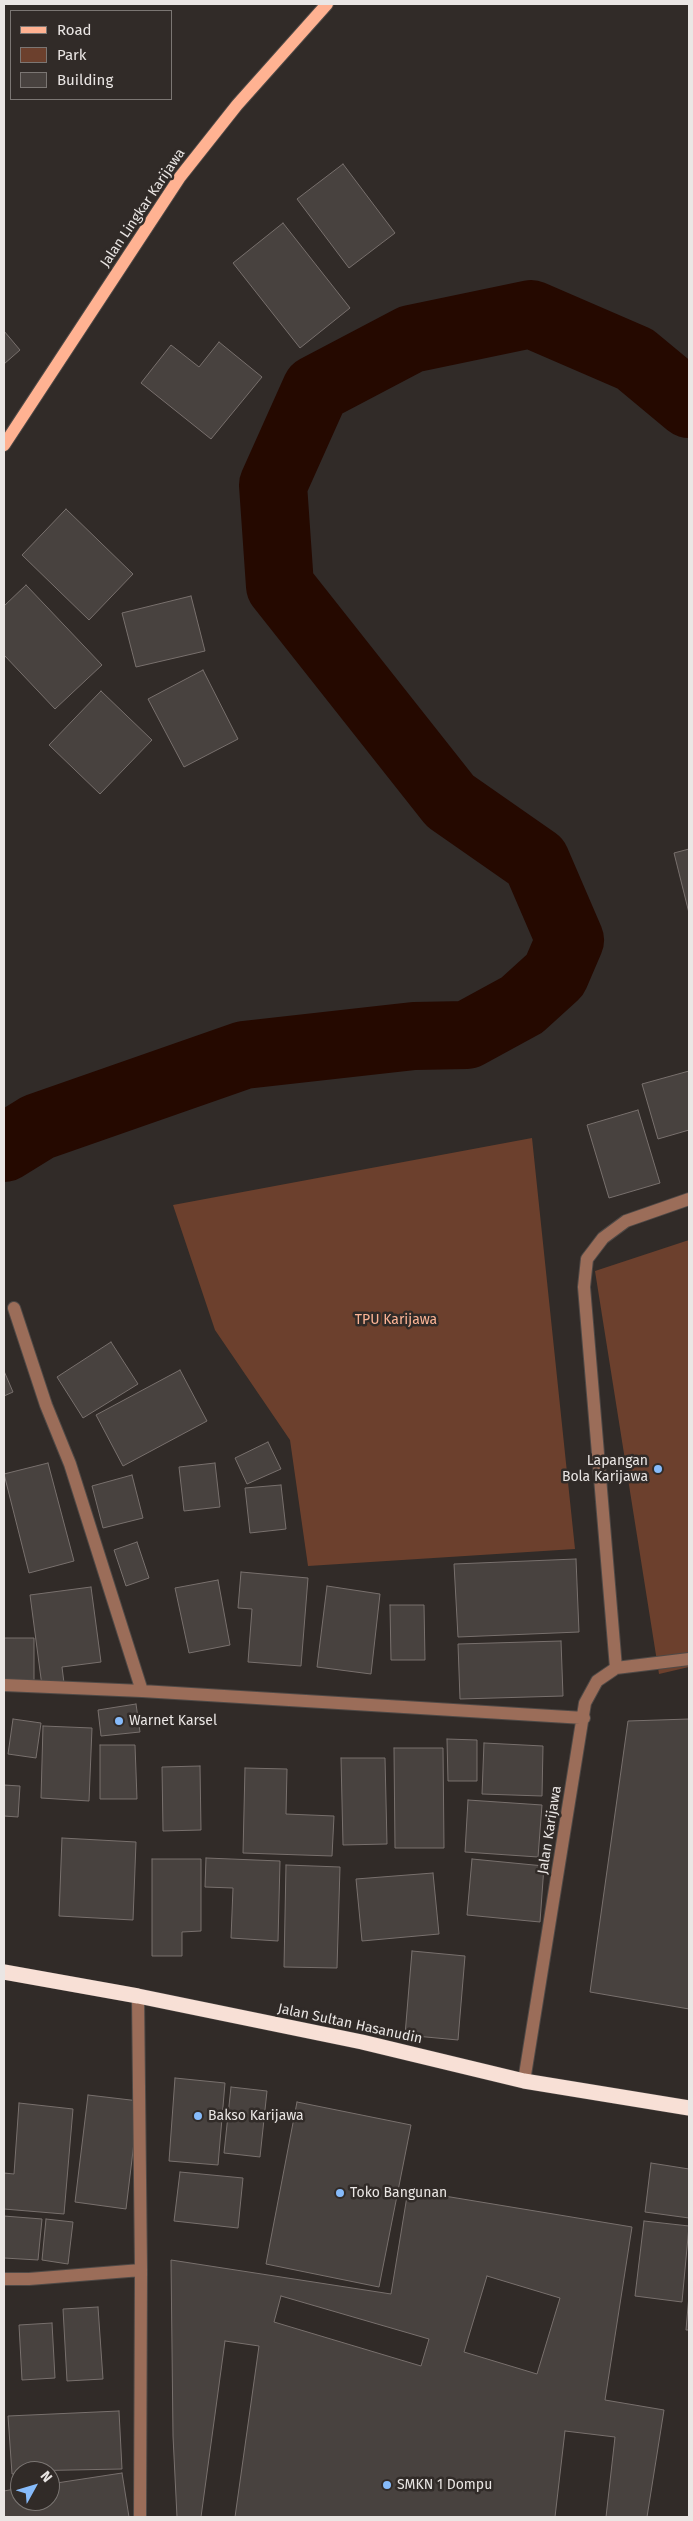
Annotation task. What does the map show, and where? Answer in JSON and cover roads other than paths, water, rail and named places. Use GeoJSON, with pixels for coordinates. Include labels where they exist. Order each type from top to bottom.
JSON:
{"type":"FeatureCollection","features":[{"type":"Feature","properties":{"kind":"highway","name":"Jalan Sultan Hasanudin"},"geometry":{"type":"LineString","coordinates":[[4,1972],[138,1996],[362,2042],[524,2081],[689,2108]]}},
{"type":"Feature","properties":{"kind":"main road","name":"Jalan Lingkar Karijawa"},"geometry":{"type":"LineString","coordinates":[[4,445],[180,177],[237,104],[327,4]]}},
{"type":"Feature","properties":{"kind":"street"},"geometry":{"type":"LineString","coordinates":[[616,1668],[584,1287],[587,1259],[603,1238],[626,1221],[689,1199]]}},
{"type":"Feature","properties":{"kind":"street"},"geometry":{"type":"LineString","coordinates":[[14,1308],[46,1405],[70,1464],[142,1691]]}},
{"type":"Feature","properties":{"kind":"street","name":"Jalan Karijawa"},"geometry":{"type":"LineString","coordinates":[[524,2081],[585,1703],[597,1681],[616,1668],[689,1659]]}},
{"type":"Feature","properties":{"kind":"street"},"geometry":{"type":"LineString","coordinates":[[4,1685],[142,1691],[584,1718]]}},
{"type":"Feature","properties":{"kind":"street"},"geometry":{"type":"LineString","coordinates":[[138,1996],[141,2270],[140,2517]]}},
{"type":"Feature","properties":{"kind":"street"},"geometry":{"type":"LineString","coordinates":[[4,2279],[29,2279],[141,2270]]}},
{"type":"Feature","properties":{"kind":"waterway"},"geometry":{"type":"LineString","coordinates":[[4,1148],[38,1127],[244,1055],[414,1036],[467,1035],[522,1005],[555,975],[570,940],[536,861],[450,801],[280,586],[273,485],[316,389],[411,339],[531,314],[635,359],[689,404]]}},
{"type":"Feature","properties":{"kind":"place","name":"Lapangan Bola Karijawa"},"geometry":{"type":"Point","coordinates":[658,1469]}},
{"type":"Feature","properties":{"kind":"place","name":"Warnet Karsel"},"geometry":{"type":"Point","coordinates":[119,1721]}},
{"type":"Feature","properties":{"kind":"place","name":"Bakso Karijawa"},"geometry":{"type":"Point","coordinates":[198,2116]}},
{"type":"Feature","properties":{"kind":"place","name":"Toko Bangunan"},"geometry":{"type":"Point","coordinates":[340,2193]}},
{"type":"Feature","properties":{"kind":"place","name":"SMKN 1 Dompu"},"geometry":{"type":"Point","coordinates":[387,2485]}},
{"type":"Feature","properties":{"kind":"park label","name":"TPU Karijawa"},"geometry":{"type":"Point","coordinates":[396,1320]}}]}
